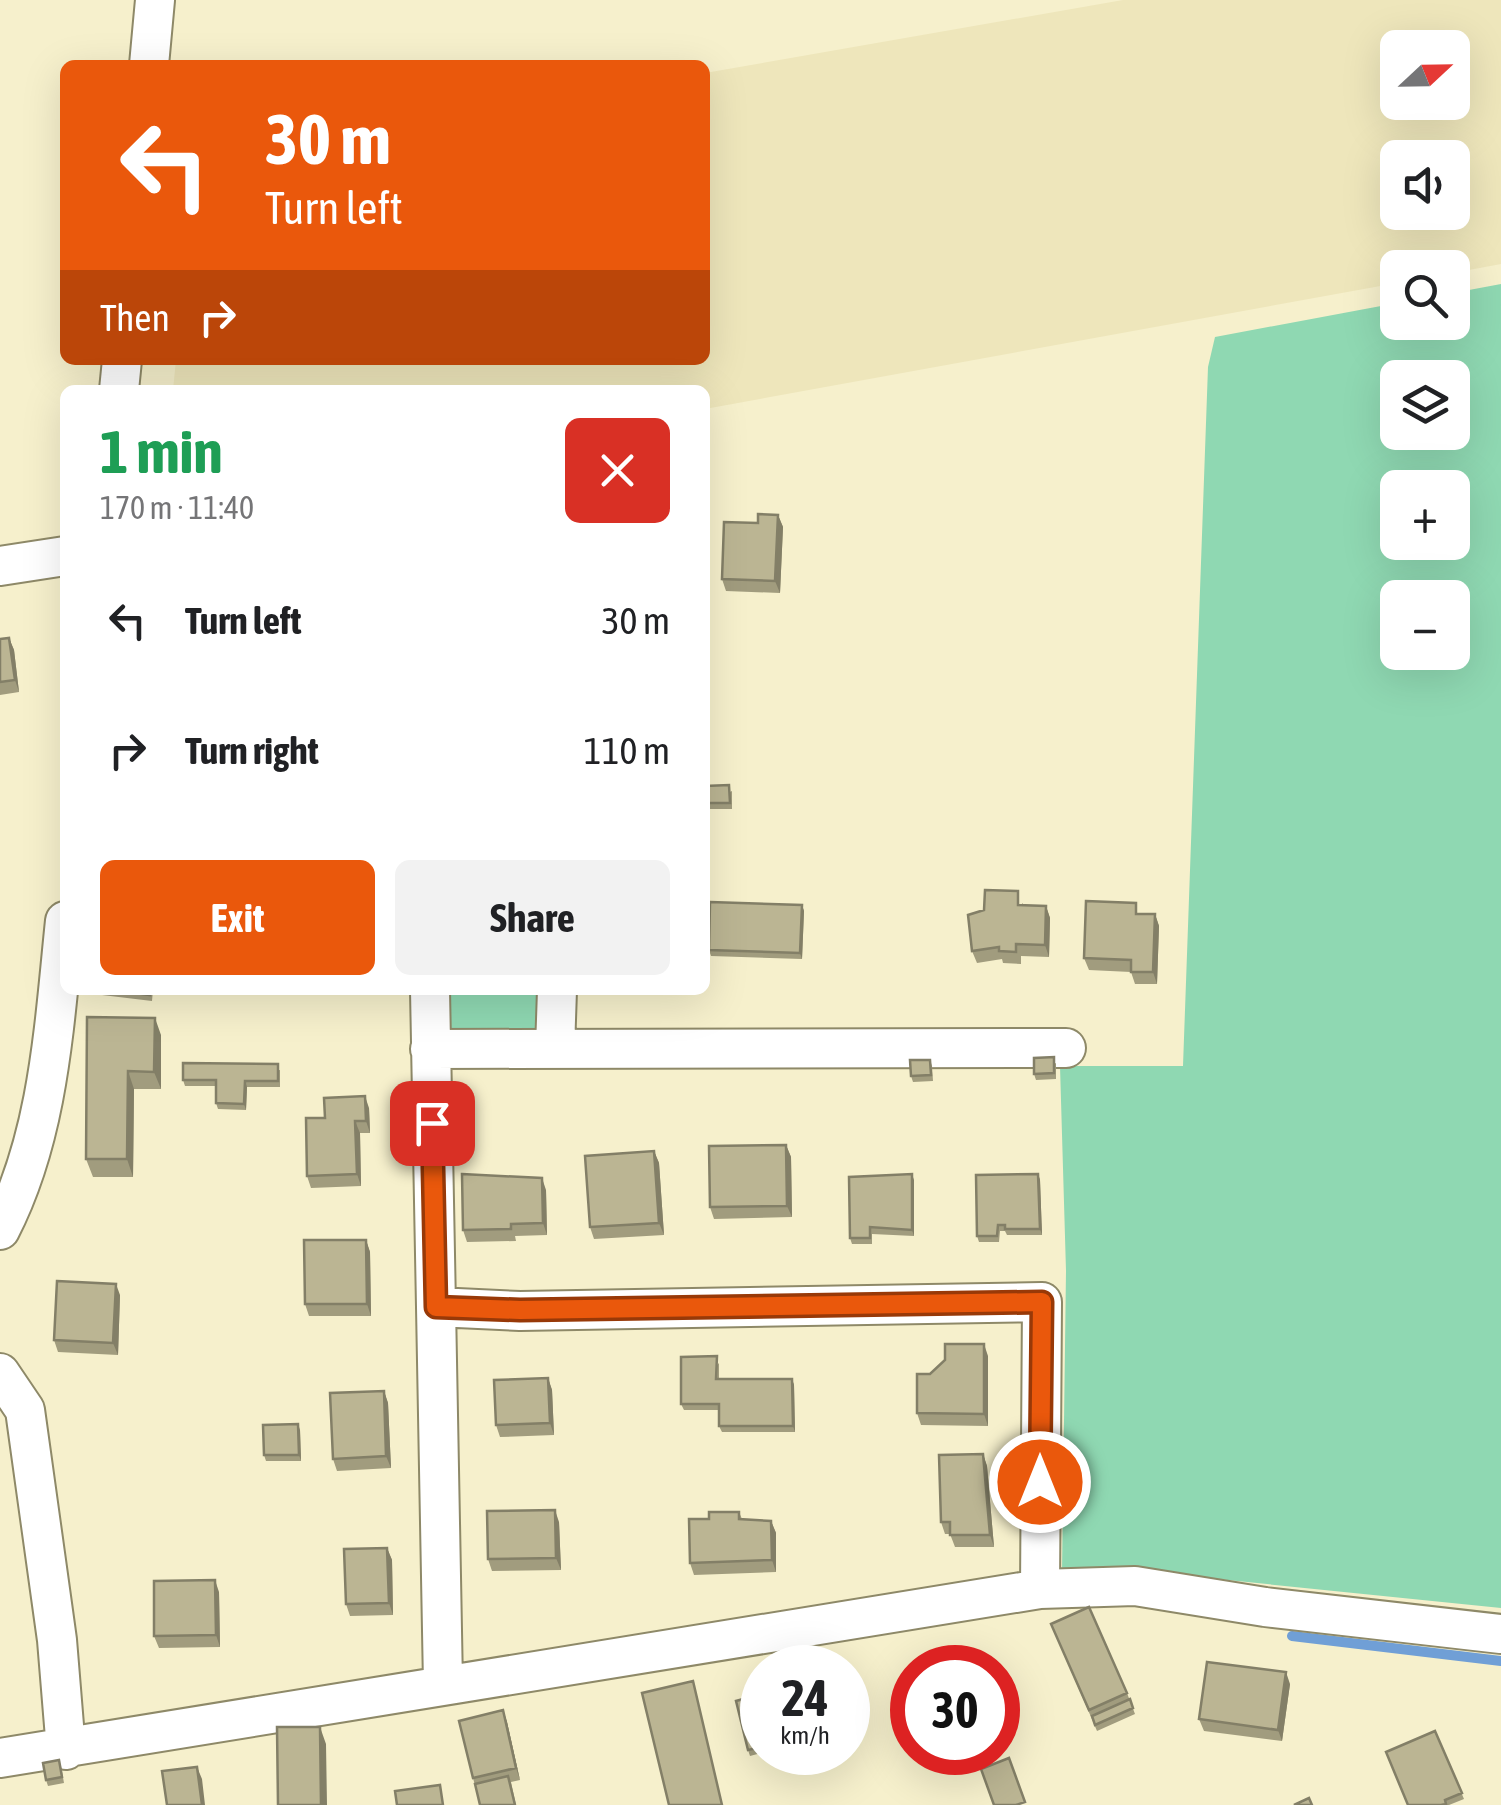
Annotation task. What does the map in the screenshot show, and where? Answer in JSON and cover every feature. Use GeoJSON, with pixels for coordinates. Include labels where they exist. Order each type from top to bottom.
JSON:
{"type":"FeatureCollection","features":[{"type":"Feature","properties":{"kind":"street"},"geometry":{"type":"LineString","coordinates":[[150,60],[156,0]]}},
{"type":"Feature","properties":{"kind":"street"},"geometry":{"type":"LineString","coordinates":[[0,566],[60,557]]}},
{"type":"Feature","properties":{"kind":"street"},"geometry":{"type":"LineString","coordinates":[[0,1230],[18,1195],[47,1090],[60,967]]}},
{"type":"Feature","properties":{"kind":"street"},"geometry":{"type":"LineString","coordinates":[[430,995],[443,1684]]}},
{"type":"Feature","properties":{"kind":"street"},"geometry":{"type":"LineString","coordinates":[[555,1049],[557,995]]}},
{"type":"Feature","properties":{"kind":"street"},"geometry":{"type":"LineString","coordinates":[[430,1049],[1066,1048]]}},
{"type":"Feature","properties":{"kind":"street"},"geometry":{"type":"LineString","coordinates":[[436,1307],[520,1310],[1042,1302],[1040,1589]]}},
{"type":"Feature","properties":{"kind":"street"},"geometry":{"type":"LineString","coordinates":[[0,1372],[26,1410],[57,1640],[66,1750]]}},
{"type":"Feature","properties":{"kind":"street"},"geometry":{"type":"LineString","coordinates":[[0,1758],[1040,1589],[1134,1586],[1265,1607],[1501,1634]]}},
{"type":"Feature","properties":{"kind":"shaded area"},"geometry":{"type":"Polygon","coordinates":[[[1123,0],[1501,0],[1501,264],[1470,270],[1470,250],[1380,250],[1380,286],[710,408],[710,385],[174,385],[176,365],[710,365],[710,72],[1123,0]]]}},
{"type":"Feature","properties":{"kind":"green space"},"geometry":{"type":"Polygon","coordinates":[[[1501,284],[1501,1608],[1188,1576],[1062,1573],[1066,1271],[1060,1066],[1183,1066],[1208,367],[1215,337],[1380,306],[1380,340],[1470,340],[1470,290],[1501,284]]]}},
{"type":"Feature","properties":{"kind":"green space"},"geometry":{"type":"Polygon","coordinates":[[[440,995],[545,995],[544,1036],[476,1039],[441,1023],[440,995]]]}},
{"type":"Feature","properties":{"kind":"building"},"geometry":{"type":"Polygon","coordinates":[[[758,514],[778,515],[775,581],[722,579],[724,522],[758,523],[758,514]]]}},
{"type":"Feature","properties":{"kind":"building"},"geometry":{"type":"Polygon","coordinates":[[[9,638],[15,680],[0,682],[0,639],[9,638]]]}},
{"type":"Feature","properties":{"kind":"building"},"geometry":{"type":"Polygon","coordinates":[[[729,785],[730,803],[710,803],[710,786],[729,785]]]}},
{"type":"Feature","properties":{"kind":"building"},"geometry":{"type":"Polygon","coordinates":[[[985,890],[1018,891],[1018,905],[1046,906],[1045,945],[1016,944],[1016,952],[999,951],[999,947],[972,951],[968,915],[984,910],[985,890]]]}},
{"type":"Feature","properties":{"kind":"building"},"geometry":{"type":"Polygon","coordinates":[[[1086,901],[1136,903],[1136,914],[1155,914],[1153,972],[1131,972],[1131,960],[1084,958],[1086,901]]]}},
{"type":"Feature","properties":{"kind":"building"},"geometry":{"type":"Polygon","coordinates":[[[710,902],[802,905],[800,953],[710,950],[710,902]]]}},
{"type":"Feature","properties":{"kind":"building"},"geometry":{"type":"Polygon","coordinates":[[[87,1017],[155,1018],[154,1072],[128,1071],[127,1159],[86,1159],[87,1017]]]}},
{"type":"Feature","properties":{"kind":"building"},"geometry":{"type":"Polygon","coordinates":[[[1054,1057],[1054,1073],[1034,1074],[1034,1058],[1054,1057]]]}},
{"type":"Feature","properties":{"kind":"building"},"geometry":{"type":"Polygon","coordinates":[[[910,1060],[930,1060],[931,1075],[911,1076],[910,1060]]]}},
{"type":"Feature","properties":{"kind":"building"},"geometry":{"type":"Polygon","coordinates":[[[183,1063],[278,1064],[278,1081],[245,1081],[244,1104],[216,1103],[216,1080],[183,1080],[183,1063]]]}},
{"type":"Feature","properties":{"kind":"building"},"geometry":{"type":"Polygon","coordinates":[[[365,1096],[366,1121],[355,1121],[357,1174],[307,1176],[306,1118],[325,1118],[324,1098],[365,1096]]]}},
{"type":"Feature","properties":{"kind":"building"},"geometry":{"type":"Polygon","coordinates":[[[786,1145],[787,1206],[710,1207],[709,1146],[786,1145]]]}},
{"type":"Feature","properties":{"kind":"building"},"geometry":{"type":"Polygon","coordinates":[[[654,1151],[659,1223],[590,1227],[585,1156],[654,1151]]]}},
{"type":"Feature","properties":{"kind":"building"},"geometry":{"type":"Polygon","coordinates":[[[462,1174],[542,1178],[543,1223],[511,1224],[511,1229],[463,1230],[462,1174]]]}},
{"type":"Feature","properties":{"kind":"building"},"geometry":{"type":"Polygon","coordinates":[[[912,1174],[912,1230],[870,1227],[870,1238],[850,1238],[849,1177],[912,1174]]]}},
{"type":"Feature","properties":{"kind":"building"},"geometry":{"type":"Polygon","coordinates":[[[1038,1174],[1040,1229],[1005,1229],[1005,1225],[998,1225],[997,1236],[977,1236],[976,1175],[1038,1174]]]}},
{"type":"Feature","properties":{"kind":"building"},"geometry":{"type":"Polygon","coordinates":[[[304,1240],[366,1240],[367,1304],[305,1304],[304,1240]]]}},
{"type":"Feature","properties":{"kind":"building"},"geometry":{"type":"Polygon","coordinates":[[[57,1281],[116,1284],[113,1343],[54,1340],[57,1281]]]}},
{"type":"Feature","properties":{"kind":"building"},"geometry":{"type":"Polygon","coordinates":[[[945,1344],[984,1344],[984,1414],[917,1413],[917,1374],[930,1374],[945,1360],[945,1344]]]}},
{"type":"Feature","properties":{"kind":"building"},"geometry":{"type":"Polygon","coordinates":[[[717,1356],[716,1379],[792,1379],[793,1426],[719,1426],[719,1404],[681,1404],[681,1357],[717,1356]]]}},
{"type":"Feature","properties":{"kind":"building"},"geometry":{"type":"Polygon","coordinates":[[[548,1378],[550,1423],[496,1425],[494,1380],[548,1378]]]}},
{"type":"Feature","properties":{"kind":"building"},"geometry":{"type":"Polygon","coordinates":[[[384,1391],[386,1456],[333,1459],[330,1393],[384,1391]]]}},
{"type":"Feature","properties":{"kind":"building"},"geometry":{"type":"Polygon","coordinates":[[[298,1424],[299,1455],[264,1455],[263,1425],[298,1424]]]}},
{"type":"Feature","properties":{"kind":"building"},"geometry":{"type":"Polygon","coordinates":[[[983,1454],[990,1535],[950,1535],[950,1522],[941,1522],[939,1455],[983,1454]]]}},
{"type":"Feature","properties":{"kind":"building"},"geometry":{"type":"Polygon","coordinates":[[[555,1510],[556,1558],[488,1559],[487,1511],[555,1510]]]}},
{"type":"Feature","properties":{"kind":"building"},"geometry":{"type":"Polygon","coordinates":[[[709,1512],[739,1512],[739,1519],[771,1521],[772,1560],[690,1563],[689,1519],[709,1519],[709,1512]]]}},
{"type":"Feature","properties":{"kind":"building"},"geometry":{"type":"Polygon","coordinates":[[[387,1548],[389,1603],[346,1604],[344,1549],[387,1548]]]}},
{"type":"Feature","properties":{"kind":"building"},"geometry":{"type":"Polygon","coordinates":[[[215,1580],[216,1635],[154,1636],[154,1581],[215,1580]]]}},
{"type":"Feature","properties":{"kind":"building"},"geometry":{"type":"Polygon","coordinates":[[[1089,1607],[1127,1693],[1089,1710],[1051,1624],[1089,1607]]]}},
{"type":"Feature","properties":{"kind":"building"},"geometry":{"type":"Polygon","coordinates":[[[1207,1662],[1286,1672],[1278,1730],[1199,1719],[1207,1662]]]}},
{"type":"Feature","properties":{"kind":"building"},"geometry":{"type":"Polygon","coordinates":[[[693,1681],[722,1805],[669,1805],[642,1693],[693,1681]]]}},
{"type":"Feature","properties":{"kind":"building"},"geometry":{"type":"Polygon","coordinates":[[[1130,1699],[1133,1708],[1095,1725],[1092,1716],[1130,1699]]]}},
{"type":"Feature","properties":{"kind":"building"},"geometry":{"type":"Polygon","coordinates":[[[503,1710],[516,1768],[473,1778],[459,1721],[503,1710]]]}},
{"type":"Feature","properties":{"kind":"building"},"geometry":{"type":"Polygon","coordinates":[[[277,1727],[320,1727],[321,1805],[278,1805],[277,1727]]]}},
{"type":"Feature","properties":{"kind":"building"},"geometry":{"type":"Polygon","coordinates":[[[1435,1731],[1462,1793],[1445,1800],[1446,1804],[1408,1805],[1386,1752],[1435,1731]]]}},
{"type":"Feature","properties":{"kind":"building"},"geometry":{"type":"Polygon","coordinates":[[[59,1760],[62,1777],[46,1780],[43,1763],[59,1760]]]}},
{"type":"Feature","properties":{"kind":"building"},"geometry":{"type":"Polygon","coordinates":[[[197,1767],[202,1805],[167,1805],[162,1771],[197,1767]]]}},
{"type":"Feature","properties":{"kind":"building"},"geometry":{"type":"Polygon","coordinates":[[[983,1775],[1015,1775],[1025,1802],[994,1805],[983,1775]]]}},
{"type":"Feature","properties":{"kind":"building"},"geometry":{"type":"Polygon","coordinates":[[[508,1776],[515,1805],[480,1805],[475,1784],[508,1776]]]}},
{"type":"Feature","properties":{"kind":"building"},"geometry":{"type":"Polygon","coordinates":[[[440,1785],[443,1805],[397,1805],[395,1791],[440,1785]]]}},
{"type":"Feature","properties":{"kind":"building"},"geometry":{"type":"Polygon","coordinates":[[[1309,1798],[1312,1805],[1294,1805],[1309,1798]]]}},
{"type":"Feature","properties":{"kind":"waterway"},"geometry":{"type":"LineString","coordinates":[[1292,1636],[1501,1661]]}},
{"type":"Feature","properties":{"kind":"route"},"geometry":{"type":"LineString","coordinates":[[432,1123],[436,1307],[520,1310],[1042,1302],[1040,1482]]}}]}
